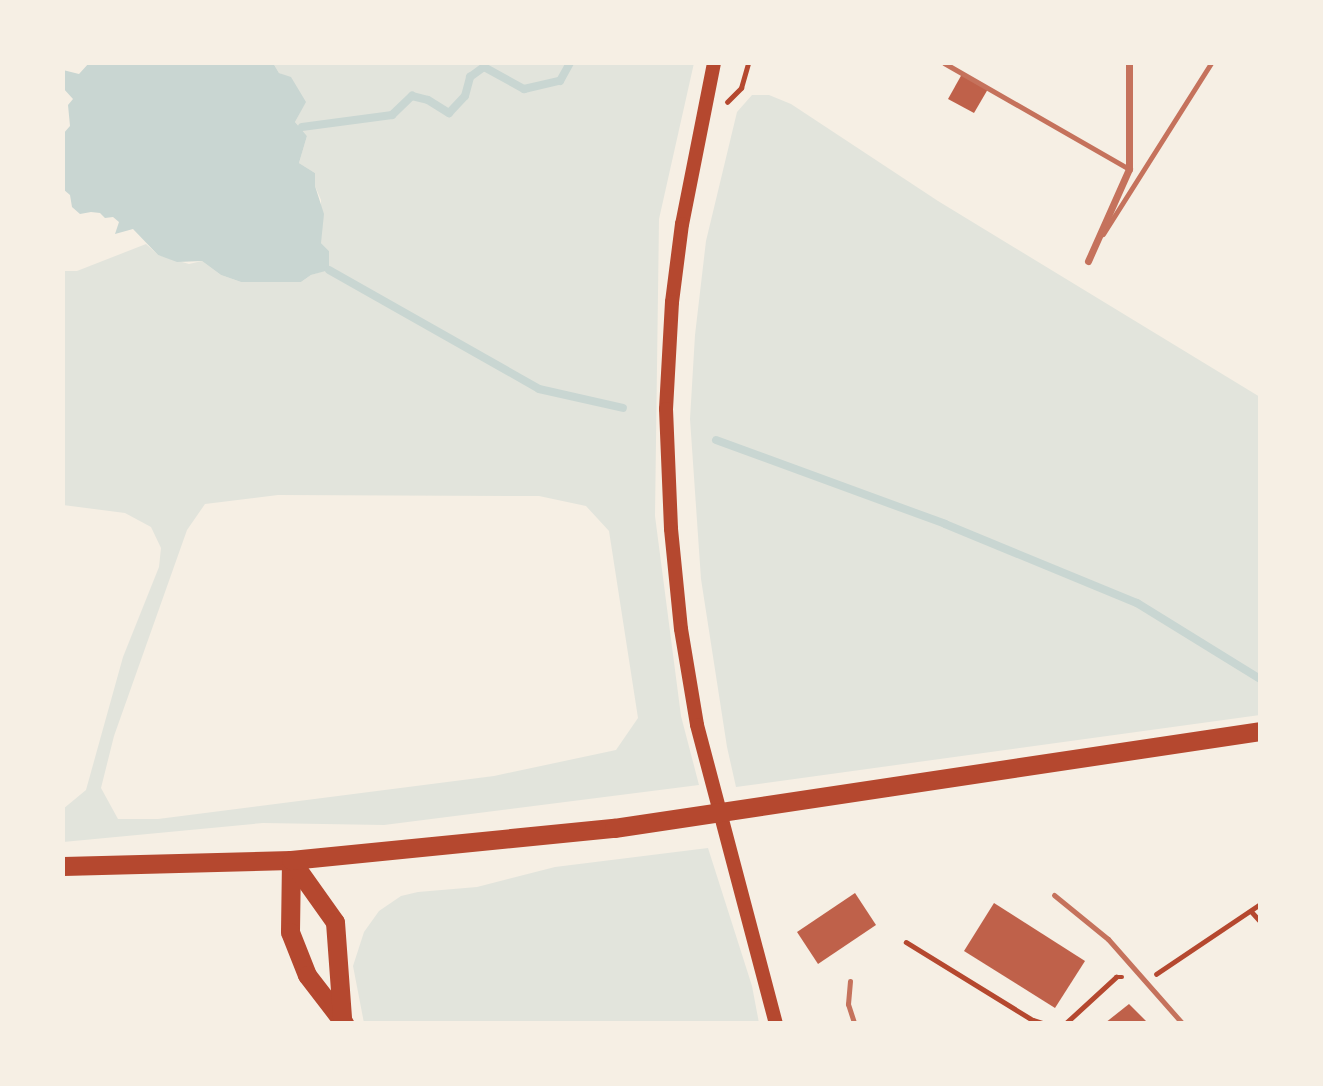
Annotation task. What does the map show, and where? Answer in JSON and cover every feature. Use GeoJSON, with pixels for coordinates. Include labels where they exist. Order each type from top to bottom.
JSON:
{"type":"FeatureCollection","features":[{"type":"Feature","properties":{"kind":"highway"},"geometry":{"type":"LineString","coordinates":[[63,866],[292,860],[614,828],[1260,731]]}},
{"type":"Feature","properties":{"kind":"highway"},"geometry":{"type":"LineString","coordinates":[[292,860],[335,922],[343,1021]]}},
{"type":"Feature","properties":{"kind":"highway"},"geometry":{"type":"LineString","coordinates":[[292,860],[290,932],[307,975],[343,1021]]}},
{"type":"Feature","properties":{"kind":"main road"},"geometry":{"type":"LineString","coordinates":[[714,63],[682,224],[672,302],[666,409],[671,528],[681,629],[697,725],[776,1023]]}},
{"type":"Feature","properties":{"kind":"street"},"geometry":{"type":"LineString","coordinates":[[1088,261],[1129,170],[1129,63]]}},
{"type":"Feature","properties":{"kind":"lane"},"geometry":{"type":"LineString","coordinates":[[944,63],[1129,170]]}},
{"type":"Feature","properties":{"kind":"lane"},"geometry":{"type":"LineString","coordinates":[[1088,261],[1210,63]]}},
{"type":"Feature","properties":{"kind":"lane"},"geometry":{"type":"LineString","coordinates":[[1054,895],[1108,939],[1147,980],[1182,1023]]}},
{"type":"Feature","properties":{"kind":"lane"},"geometry":{"type":"LineString","coordinates":[[850,981],[848,1003],[854,1023]]}},
{"type":"Feature","properties":{"kind":"path"},"geometry":{"type":"LineString","coordinates":[[720,108],[741,88],[748,63]]}},
{"type":"Feature","properties":{"kind":"path"},"geometry":{"type":"LineString","coordinates":[[1066,1023],[1116,977],[1133,976],[1147,980],[1260,904]]}},
{"type":"Feature","properties":{"kind":"path"},"geometry":{"type":"LineString","coordinates":[[1251,911],[1260,921]]}},
{"type":"Feature","properties":{"kind":"path"},"geometry":{"type":"LineString","coordinates":[[906,942],[1033,1020],[1043,1023]]}},
{"type":"Feature","properties":{"kind":"shaded area"},"geometry":{"type":"Polygon","coordinates":[[[89,63],[273,63],[279,73],[291,77],[306,102],[295,122],[307,136],[299,163],[315,173],[315,186],[324,214],[321,243],[329,251],[329,270],[311,275],[301,282],[241,282],[221,275],[202,261],[177,262],[158,255],[133,229],[115,234],[119,222],[113,217],[105,218],[100,213],[91,212],[80,214],[72,207],[70,195],[63,189],[63,134],[70,126],[68,105],[73,99],[63,88],[63,70],[79,74],[89,63]]]}},
{"type":"Feature","properties":{"kind":"shaded area"},"geometry":{"type":"Polygon","coordinates":[[[273,63],[694,63],[659,219],[655,516],[681,716],[699,785],[384,825],[263,823],[63,842],[63,809],[86,790],[123,657],[159,567],[161,548],[151,527],[125,513],[63,505],[63,271],[77,271],[146,244],[158,255],[189,264],[202,261],[221,275],[241,282],[301,282],[311,275],[329,269],[329,251],[321,243],[321,200],[315,186],[315,173],[299,163],[307,136],[295,122],[305,102],[291,78],[279,73],[273,63]],[[278,495],[205,504],[187,530],[114,736],[101,788],[118,819],[158,819],[494,776],[616,750],[638,718],[609,531],[586,506],[539,496],[278,495]]]}},
{"type":"Feature","properties":{"kind":"shaded area"},"geometry":{"type":"Polygon","coordinates":[[[752,95],[769,95],[791,104],[938,201],[1260,397],[1260,715],[736,787],[727,747],[701,579],[690,419],[695,335],[706,241],[737,112],[752,95]]]}},
{"type":"Feature","properties":{"kind":"shaded area"},"geometry":{"type":"Polygon","coordinates":[[[708,848],[752,986],[759,1023],[364,1023],[353,966],[364,932],[379,911],[401,896],[477,887],[555,867],[708,848]]]}},
{"type":"Feature","properties":{"kind":"building"},"geometry":{"type":"Polygon","coordinates":[[[962,74],[988,89],[974,113],[948,99],[962,74]]]}},
{"type":"Feature","properties":{"kind":"building"},"geometry":{"type":"Polygon","coordinates":[[[855,893],[876,925],[818,964],[797,932],[855,893]]]}},
{"type":"Feature","properties":{"kind":"building"},"geometry":{"type":"Polygon","coordinates":[[[994,903],[1085,961],[1055,1008],[964,951],[994,903]]]}},
{"type":"Feature","properties":{"kind":"building"},"geometry":{"type":"Polygon","coordinates":[[[1129,1004],[1148,1023],[1105,1023],[1129,1004]]]}},
{"type":"Feature","properties":{"kind":"waterway"},"geometry":{"type":"LineString","coordinates":[[302,127],[392,115],[412,96],[428,100],[449,113],[465,96],[470,77],[484,67],[524,89],[560,81],[570,63]]}},
{"type":"Feature","properties":{"kind":"waterway"},"geometry":{"type":"LineString","coordinates":[[329,270],[539,389],[623,408]]}},
{"type":"Feature","properties":{"kind":"waterway"},"geometry":{"type":"LineString","coordinates":[[716,440],[945,524],[1137,603],[1260,679]]}}]}
